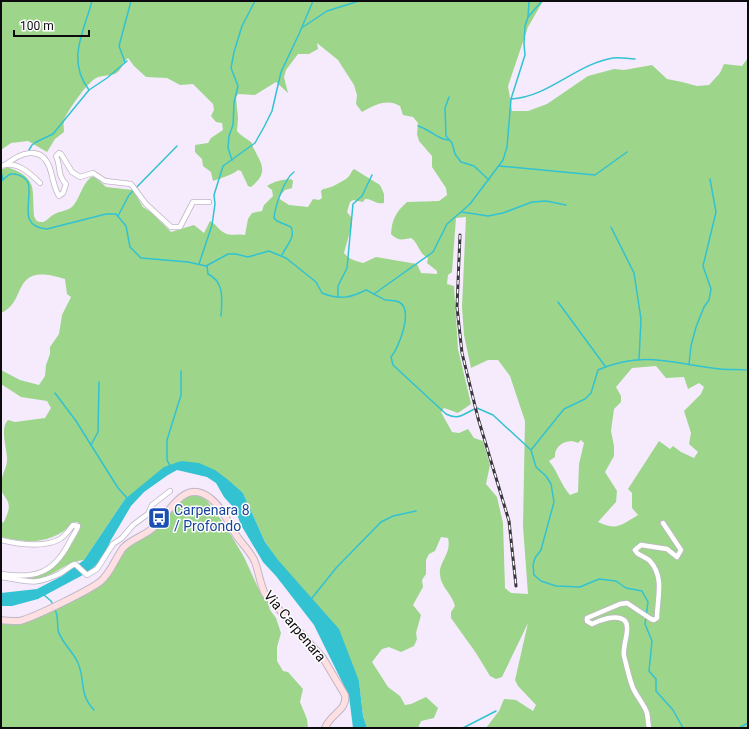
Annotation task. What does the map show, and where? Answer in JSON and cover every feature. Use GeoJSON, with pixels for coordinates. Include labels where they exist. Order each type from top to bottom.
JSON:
{"type":"FeatureCollection","features":[{"type":"Feature","properties":{"kind":"street"},"geometry":{"type":"LineString","coordinates":[[3,166],[24,153],[35,152],[39,154],[49,166],[52,179],[59,196],[63,193],[66,184],[60,179],[59,175],[60,163],[56,156],[59,153],[72,172],[80,176],[93,173],[105,181],[131,184],[141,198],[171,228],[180,227],[193,202],[209,202]]}},
{"type":"Feature","properties":{"kind":"street"},"geometry":{"type":"LineString","coordinates":[[3,166],[22,168],[40,183]]}},
{"type":"Feature","properties":{"kind":"street"},"geometry":{"type":"LineString","coordinates":[[1,577],[20,582],[35,582],[62,573],[75,564],[87,575],[97,569],[113,544],[138,520],[148,514],[152,505],[170,491]]}},
{"type":"Feature","properties":{"kind":"street","name":"Via Carpenara"},"geometry":{"type":"LineString","coordinates":[[1,620],[20,620],[88,590],[101,581],[110,571],[123,548],[130,541],[154,528],[177,500],[185,494],[194,492],[202,493],[218,505],[251,555],[260,584],[265,594],[323,658],[345,695],[346,702],[344,706],[329,721],[325,728]]}},
{"type":"Feature","properties":{"kind":"street"},"geometry":{"type":"LineString","coordinates":[[649,728],[646,712],[630,681],[624,654],[623,646],[628,629],[627,624],[624,620],[617,618],[603,620],[592,624],[587,621],[587,618],[620,604],[627,603],[645,616],[654,620],[657,618],[659,581],[649,560],[637,554],[635,550],[641,544],[667,549],[677,557],[681,550],[663,523]]}},
{"type":"Feature","properties":{"kind":"street"},"geometry":{"type":"LineString","coordinates":[[1,540],[24,544],[48,542],[61,538],[73,525],[78,526],[66,549],[51,566],[43,572],[31,576],[1,574]]}},
{"type":"Feature","properties":{"kind":"green space"},"geometry":{"type":"Polygon","coordinates":[[[1,1],[543,1],[528,27],[508,86],[512,111],[528,111],[547,104],[588,76],[614,69],[624,70],[652,65],[667,79],[697,86],[709,85],[720,73],[724,64],[742,66],[748,58],[748,728],[486,728],[499,711],[504,699],[516,700],[533,711],[536,705],[518,686],[515,680],[528,623],[502,677],[496,679],[490,676],[476,653],[451,618],[451,612],[455,606],[454,602],[442,583],[440,575],[441,566],[449,544],[448,538],[441,537],[435,551],[429,554],[426,560],[426,574],[422,580],[423,587],[413,605],[421,615],[416,633],[417,639],[414,646],[401,652],[389,647],[382,649],[372,662],[388,687],[400,696],[405,705],[411,704],[426,697],[438,708],[434,718],[421,721],[418,728],[367,728],[363,716],[359,681],[265,542],[243,493],[181,461],[125,499],[84,560],[77,561],[44,577],[26,580],[25,579],[45,573],[59,562],[70,547],[80,529],[78,522],[75,522],[58,535],[41,540],[22,541],[1,537],[1,523],[4,522],[9,506],[1,489],[7,461],[4,427],[8,420],[15,422],[45,418],[51,408],[47,401],[21,397],[1,384],[1,370],[20,380],[39,385],[45,376],[50,347],[59,334],[62,315],[71,297],[67,294],[65,279],[47,275],[35,275],[22,285],[15,300],[1,313],[1,170],[7,167],[24,175],[29,180],[33,191],[34,216],[39,222],[44,222],[55,214],[71,208],[88,180],[91,177],[95,177],[106,187],[133,190],[143,207],[152,213],[171,232],[194,225],[204,233],[210,221],[225,233],[231,235],[245,235],[248,219],[252,213],[262,211],[264,205],[273,196],[272,190],[267,186],[278,181],[291,179],[293,181],[292,188],[285,190],[278,198],[289,205],[308,207],[313,199],[319,200],[322,198],[321,191],[323,189],[332,187],[346,179],[354,169],[380,185],[384,194],[384,203],[379,203],[370,199],[365,199],[363,202],[353,200],[350,202],[347,212],[351,217],[352,224],[344,253],[355,261],[363,263],[376,257],[417,264],[421,273],[437,274],[437,271],[427,263],[428,258],[422,253],[414,240],[411,238],[398,239],[391,234],[395,216],[407,202],[439,201],[447,195],[446,188],[432,167],[432,156],[419,141],[417,134],[418,123],[413,117],[403,115],[400,106],[390,103],[381,103],[362,112],[356,104],[357,95],[354,85],[338,60],[317,43],[318,49],[309,54],[298,54],[286,70],[284,77],[288,93],[276,82],[255,95],[238,94],[236,97],[238,118],[237,131],[252,143],[253,148],[260,160],[262,169],[260,178],[251,187],[248,186],[241,171],[238,170],[230,175],[213,181],[211,172],[203,166],[202,159],[195,152],[195,145],[208,143],[211,138],[223,130],[222,123],[216,122],[211,116],[214,110],[213,104],[193,84],[180,85],[167,78],[146,77],[128,58],[117,73],[96,78],[88,85],[78,97],[66,116],[64,120],[64,132],[55,139],[47,152],[28,141],[11,143],[1,150],[1,1]],[[466,217],[456,218],[452,272],[448,275],[447,284],[454,286],[458,349],[471,404],[458,413],[444,408],[441,412],[452,432],[459,433],[468,429],[474,438],[483,441],[490,465],[486,484],[497,497],[503,523],[505,588],[511,593],[528,594],[523,526],[525,421],[510,376],[498,360],[488,360],[471,368],[464,335],[462,307],[466,217]],[[656,366],[632,368],[616,387],[621,396],[621,402],[614,409],[611,431],[614,456],[605,472],[617,491],[616,502],[598,522],[610,526],[619,526],[638,515],[632,508],[632,493],[628,489],[659,441],[670,449],[673,446],[681,452],[694,458],[698,452],[689,444],[691,433],[684,411],[701,394],[704,387],[699,383],[688,389],[684,377],[666,378],[656,366]],[[581,440],[578,443],[570,441],[562,444],[557,449],[555,457],[549,461],[570,495],[578,492],[579,464],[584,443],[581,440]]]}},
{"type":"Feature","properties":{"kind":"green space"},"geometry":{"type":"Polygon","coordinates":[[[197,494],[205,498],[225,525],[244,557],[260,592],[267,600],[270,610],[276,618],[281,633],[277,647],[277,661],[283,671],[288,672],[303,689],[300,702],[307,719],[308,728],[1,728],[1,623],[22,623],[90,591],[128,547],[182,499],[189,495],[197,494]]]}},
{"type":"Feature","properties":{"kind":"water"},"geometry":{"type":"Polygon","coordinates":[[[181,461],[199,463],[215,470],[243,493],[265,542],[278,560],[339,629],[359,681],[363,716],[367,728],[353,728],[349,696],[314,625],[276,576],[263,562],[241,525],[235,509],[224,497],[216,483],[207,477],[177,470],[168,475],[144,492],[131,506],[111,540],[102,559],[93,568],[38,599],[12,606],[1,606],[1,593],[37,589],[62,576],[84,560],[125,499],[164,467],[181,461]]]}},
{"type":"Feature","properties":{"kind":"waterway"},"geometry":{"type":"LineString","coordinates":[[89,90],[82,79],[78,57],[81,35],[92,1]]}},
{"type":"Feature","properties":{"kind":"waterway"},"geometry":{"type":"LineString","coordinates":[[125,62],[119,46],[131,1]]}},
{"type":"Feature","properties":{"kind":"waterway"},"geometry":{"type":"LineString","coordinates":[[232,160],[228,148],[229,136],[233,125],[234,103],[238,86],[231,68],[242,26],[255,1]]}},
{"type":"Feature","properties":{"kind":"waterway"},"geometry":{"type":"LineString","coordinates":[[199,264],[212,225],[215,204],[214,195],[223,166],[255,143],[264,127],[272,111],[281,72],[313,1]]}},
{"type":"Feature","properties":{"kind":"waterway"},"geometry":{"type":"LineString","coordinates":[[303,27],[327,11],[359,1]]}},
{"type":"Feature","properties":{"kind":"waterway"},"geometry":{"type":"LineString","coordinates":[[528,17],[529,1]]}},
{"type":"Feature","properties":{"kind":"waterway"},"geometry":{"type":"LineString","coordinates":[[374,294],[433,252],[447,224],[470,204],[503,160],[507,147],[511,99],[525,55],[525,26],[528,17],[542,1]]}},
{"type":"Feature","properties":{"kind":"waterway"},"geometry":{"type":"LineString","coordinates":[[511,99],[538,93],[600,61],[613,58],[635,59]]}},
{"type":"Feature","properties":{"kind":"waterway"},"geometry":{"type":"LineString","coordinates":[[29,150],[36,142],[53,134],[89,90],[107,78],[127,61]]}},
{"type":"Feature","properties":{"kind":"waterway"},"geometry":{"type":"LineString","coordinates":[[449,97],[445,108],[446,136],[452,143],[455,154],[461,162],[474,166],[489,180]]}},
{"type":"Feature","properties":{"kind":"waterway"},"geometry":{"type":"LineString","coordinates":[[418,126],[440,138],[448,140]]}},
{"type":"Feature","properties":{"kind":"waterway"},"geometry":{"type":"LineString","coordinates":[[118,216],[129,195],[177,146]]}},
{"type":"Feature","properties":{"kind":"waterway"},"geometry":{"type":"LineString","coordinates":[[499,166],[595,175],[627,152]]}},
{"type":"Feature","properties":{"kind":"waterway"},"geometry":{"type":"LineString","coordinates":[[1,172],[3,179]]}},
{"type":"Feature","properties":{"kind":"waterway"},"geometry":{"type":"LineString","coordinates":[[282,255],[290,241],[292,231],[291,227],[277,221],[274,218],[278,200],[287,181],[294,172]]}},
{"type":"Feature","properties":{"kind":"waterway"},"geometry":{"type":"LineString","coordinates":[[1,181],[11,174],[18,174],[26,179],[29,185],[28,214],[33,224],[39,227],[47,229],[106,214],[116,214],[126,226],[130,247],[141,258],[188,262],[206,266],[228,254],[248,257],[269,251],[286,258],[316,282],[322,293],[334,297],[345,297],[355,295],[366,290],[386,300],[399,302],[403,306],[405,320],[404,329],[398,345],[391,357],[393,365],[446,414],[455,417],[462,416],[477,408],[493,415],[531,450],[536,467],[546,476],[551,484],[554,502],[541,550],[535,558],[533,565],[534,575],[541,581],[556,586],[580,587],[599,579],[616,581],[626,588],[642,591],[648,602],[645,624],[652,641],[649,671],[656,679],[656,691],[673,710],[683,728]]}},
{"type":"Feature","properties":{"kind":"waterway"},"geometry":{"type":"LineString","coordinates":[[338,297],[338,286],[347,268],[353,204],[362,196],[372,175]]}},
{"type":"Feature","properties":{"kind":"waterway"},"geometry":{"type":"LineString","coordinates":[[689,364],[691,346],[696,327],[704,307],[709,300],[711,289],[703,266],[716,212],[710,179]]}},
{"type":"Feature","properties":{"kind":"waterway"},"geometry":{"type":"LineString","coordinates":[[462,212],[488,216],[503,213],[532,202],[546,201],[566,205]]}},
{"type":"Feature","properties":{"kind":"waterway"},"geometry":{"type":"LineString","coordinates":[[611,227],[634,273],[641,319],[639,360]]}},
{"type":"Feature","properties":{"kind":"waterway"},"geometry":{"type":"LineString","coordinates":[[207,266],[208,274],[213,277],[220,287],[222,298],[221,316]]}},
{"type":"Feature","properties":{"kind":"waterway"},"geometry":{"type":"LineString","coordinates":[[558,302],[605,366]]}},
{"type":"Feature","properties":{"kind":"waterway"},"geometry":{"type":"LineString","coordinates":[[531,450],[564,409],[585,399],[591,393],[598,370],[615,364],[645,360],[659,360],[720,369],[748,370]]}},
{"type":"Feature","properties":{"kind":"waterway"},"geometry":{"type":"LineString","coordinates":[[170,466],[167,460],[167,440],[181,395],[181,371]]}},
{"type":"Feature","properties":{"kind":"waterway"},"geometry":{"type":"LineString","coordinates":[[91,445],[98,432],[99,382]]}},
{"type":"Feature","properties":{"kind":"waterway"},"geometry":{"type":"LineString","coordinates":[[55,393],[76,421],[118,488],[127,498]]}},
{"type":"Feature","properties":{"kind":"waterway"},"geometry":{"type":"LineString","coordinates":[[312,598],[336,568],[381,522],[393,516],[416,511]]}},
{"type":"Feature","properties":{"kind":"waterway"},"geometry":{"type":"LineString","coordinates":[[44,595],[53,605]]}},
{"type":"Feature","properties":{"kind":"waterway"},"geometry":{"type":"LineString","coordinates":[[55,609],[59,634],[76,659],[81,672],[86,697],[94,710]]}},
{"type":"Feature","properties":{"kind":"waterway"},"geometry":{"type":"LineString","coordinates":[[463,728],[496,711]]}},
{"type":"Feature","properties":{"kind":"waterway"},"geometry":{"type":"LineString","coordinates":[[739,728],[748,723]]}},
{"type":"Feature","properties":{"kind":"railway"},"geometry":{"type":"LineString","coordinates":[[460,235],[457,307],[462,353],[478,418],[509,521],[516,586]]}},
{"type":"Feature","properties":{"kind":"place","name":"Carpenara 8 / Profondo"},"geometry":{"type":"Point","coordinates":[159,518]}}]}
